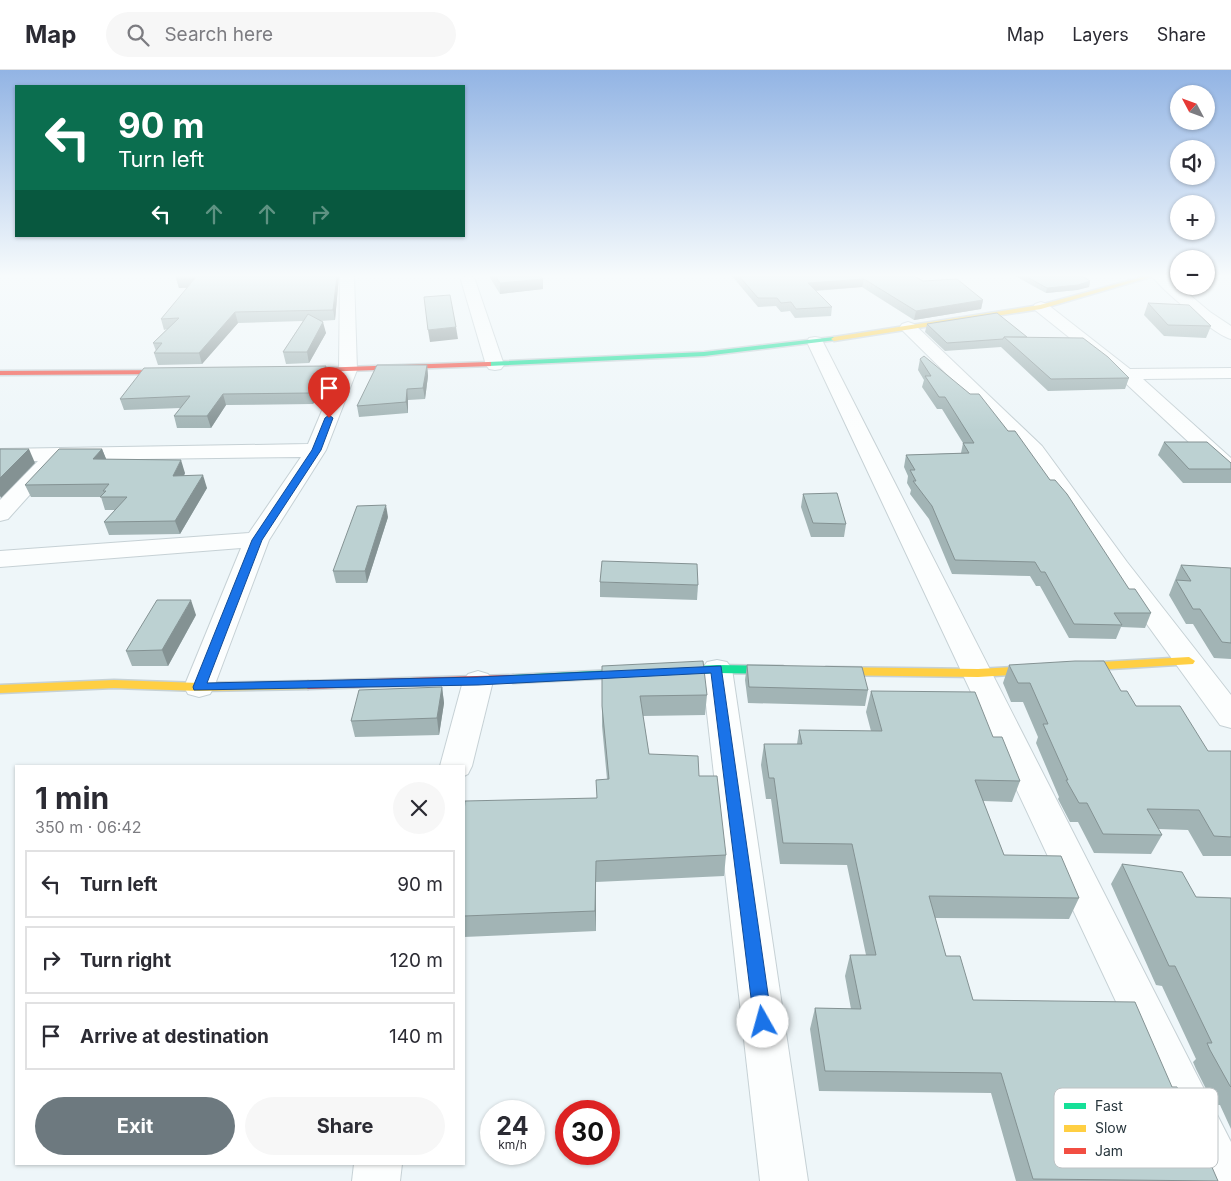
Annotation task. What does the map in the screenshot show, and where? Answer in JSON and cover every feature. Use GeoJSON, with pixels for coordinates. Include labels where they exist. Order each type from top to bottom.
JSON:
{"type":"FeatureCollection","features":[{"type":"Feature","properties":{"kind":"street"},"geometry":{"type":"LineString","coordinates":[[199,687],[257,540],[316,450],[348,370],[348,328]]}},
{"type":"Feature","properties":{"kind":"street"},"geometry":{"type":"LineString","coordinates":[[483,328],[495,365]]}},
{"type":"Feature","properties":{"kind":"street"},"geometry":{"type":"LineString","coordinates":[[280,371],[495,365],[707,354],[815,342],[903,328]]}},
{"type":"Feature","properties":{"kind":"street"},"geometry":{"type":"LineString","coordinates":[[909,328],[1035,450],[1118,567],[1208,676],[1231,717]]}},
{"type":"Feature","properties":{"kind":"street"},"geometry":{"type":"LineString","coordinates":[[1067,328],[1126,374],[1231,469]]}},
{"type":"Feature","properties":{"kind":"street"},"geometry":{"type":"LineString","coordinates":[[815,342],[1180,1088]]}},
{"type":"Feature","properties":{"kind":"street"},"geometry":{"type":"LineString","coordinates":[[0,373],[191,372]]}},
{"type":"Feature","properties":{"kind":"street"},"geometry":{"type":"LineString","coordinates":[[1126,374],[1231,373]]}},
{"type":"Feature","properties":{"kind":"street"},"geometry":{"type":"LineString","coordinates":[[0,456],[316,450]]}},
{"type":"Feature","properties":{"kind":"street"},"geometry":{"type":"LineString","coordinates":[[0,514],[56,455]]}},
{"type":"Feature","properties":{"kind":"street"},"geometry":{"type":"LineString","coordinates":[[0,559],[257,540]]}},
{"type":"Feature","properties":{"kind":"street"},"geometry":{"type":"LineString","coordinates":[[0,689],[114,684],[199,687],[478,681],[717,669],[794,670]]}},
{"type":"Feature","properties":{"kind":"street"},"geometry":{"type":"LineString","coordinates":[[717,669],[784,1181]]}},
{"type":"Feature","properties":{"kind":"street"},"geometry":{"type":"LineString","coordinates":[[813,671],[1208,676]]}},
{"type":"Feature","properties":{"kind":"street"},"geometry":{"type":"LineString","coordinates":[[456,765],[478,681]]}},
{"type":"Feature","properties":{"kind":"street"},"geometry":{"type":"LineString","coordinates":[[376,1181],[378,1165]]}},
{"type":"Feature","properties":{"kind":"street"},"geometry":{"type":"LineString","coordinates":[[1218,1167],[1225,1181]]}},
{"type":"Feature","properties":{"kind":"building"},"geometry":{"type":"Polygon","coordinates":[[[169,328],[221,328],[199,353],[154,353],[162,343],[153,343],[169,328]]]}},
{"type":"Feature","properties":{"kind":"building"},"geometry":{"type":"Polygon","coordinates":[[[299,328],[320,328],[307,352],[283,352],[299,328]]]}},
{"type":"Feature","properties":{"kind":"building"},"geometry":{"type":"Polygon","coordinates":[[[428,328],[448,328],[428,330],[428,328]]]}},
{"type":"Feature","properties":{"kind":"building"},"geometry":{"type":"Polygon","coordinates":[[[931,328],[1016,328],[1027,337],[1004,337],[1003,339],[947,343],[931,328]]]}},
{"type":"Feature","properties":{"kind":"building"},"geometry":{"type":"Polygon","coordinates":[[[1004,337],[1083,338],[1108,357],[1129,378],[1051,379],[1004,337]]]}},
{"type":"Feature","properties":{"kind":"building"},"geometry":{"type":"Polygon","coordinates":[[[924,356],[970,394],[979,394],[1008,431],[1015,431],[1050,480],[1055,480],[1067,494],[1129,589],[1135,589],[1151,613],[1114,613],[1122,625],[1074,624],[1045,572],[1041,572],[1035,562],[955,560],[932,506],[913,481],[916,481],[910,470],[915,470],[906,455],[969,453],[963,443],[974,443],[945,397],[939,397],[925,376],[931,376],[920,359],[924,356]]]}},
{"type":"Feature","properties":{"kind":"building"},"geometry":{"type":"Polygon","coordinates":[[[377,365],[427,365],[423,388],[407,389],[406,402],[357,406],[377,365]]]}},
{"type":"Feature","properties":{"kind":"building"},"geometry":{"type":"Polygon","coordinates":[[[326,366],[311,393],[223,394],[207,416],[174,416],[190,396],[120,399],[144,368],[326,366]]]}},
{"type":"Feature","properties":{"kind":"building"},"geometry":{"type":"Polygon","coordinates":[[[1164,442],[1207,442],[1231,463],[1231,469],[1189,469],[1164,442]]]}},
{"type":"Feature","properties":{"kind":"building"},"geometry":{"type":"Polygon","coordinates":[[[0,449],[29,449],[0,478],[0,449]]]}},
{"type":"Feature","properties":{"kind":"building"},"geometry":{"type":"Polygon","coordinates":[[[59,449],[102,449],[93,459],[181,460],[173,476],[203,475],[175,521],[104,522],[127,497],[100,497],[106,491],[103,491],[109,484],[25,485],[59,449]]]}},
{"type":"Feature","properties":{"kind":"building"},"geometry":{"type":"Polygon","coordinates":[[[837,493],[846,524],[813,523],[803,494],[837,493]]]}},
{"type":"Feature","properties":{"kind":"building"},"geometry":{"type":"Polygon","coordinates":[[[386,505],[365,571],[333,571],[357,506],[386,505]]]}},
{"type":"Feature","properties":{"kind":"building"},"geometry":{"type":"Polygon","coordinates":[[[602,561],[697,564],[698,585],[600,582],[602,561]]]}},
{"type":"Feature","properties":{"kind":"building"},"geometry":{"type":"Polygon","coordinates":[[[1181,565],[1231,568],[1231,643],[1222,642],[1200,609],[1193,609],[1176,580],[1191,581],[1181,565]]]}},
{"type":"Feature","properties":{"kind":"building"},"geometry":{"type":"Polygon","coordinates":[[[157,600],[191,600],[162,650],[126,651],[157,600]]]}},
{"type":"Feature","properties":{"kind":"building"},"geometry":{"type":"Polygon","coordinates":[[[703,661],[707,695],[640,696],[649,754],[698,756],[699,776],[717,776],[726,855],[596,861],[595,911],[465,916],[465,801],[597,798],[596,780],[609,779],[602,706],[602,666],[703,661]]]}},
{"type":"Feature","properties":{"kind":"building"},"geometry":{"type":"Polygon","coordinates":[[[1104,661],[1121,691],[1127,691],[1136,706],[1180,706],[1208,751],[1231,751],[1231,837],[1214,836],[1199,810],[1147,809],[1162,835],[1103,834],[1087,803],[1079,803],[1066,780],[1068,780],[1043,724],[1048,724],[1030,683],[1018,683],[1009,665],[1104,661]]]}},
{"type":"Feature","properties":{"kind":"building"},"geometry":{"type":"Polygon","coordinates":[[[747,665],[862,667],[868,690],[749,687],[747,665]]]}},
{"type":"Feature","properties":{"kind":"building"},"geometry":{"type":"Polygon","coordinates":[[[442,687],[437,718],[351,721],[359,690],[442,687]]]}},
{"type":"Feature","properties":{"kind":"building"},"geometry":{"type":"Polygon","coordinates":[[[871,691],[975,692],[993,737],[1002,737],[1020,781],[975,780],[1004,855],[1061,856],[1079,898],[929,896],[946,956],[960,956],[973,1000],[1135,1002],[1172,1087],[1177,1088],[1054,1088],[1054,1168],[1212,1168],[1218,1181],[1033,1179],[1001,1073],[825,1071],[815,1008],[861,1009],[850,955],[876,955],[852,844],[783,843],[774,778],[769,778],[764,744],[802,744],[799,730],[882,731],[871,691]]]}},
{"type":"Feature","properties":{"kind":"building"},"geometry":{"type":"Polygon","coordinates":[[[1122,864],[1182,872],[1196,897],[1231,898],[1231,1087],[1210,1050],[1207,1043],[1212,1043],[1175,966],[1169,966],[1122,864]]]}},
{"type":"Feature","properties":{"kind":"traffic: fast"},"geometry":{"type":"LineString","coordinates":[[488,364],[704,354],[834,339]]}},
{"type":"Feature","properties":{"kind":"traffic: fast"},"geometry":{"type":"LineString","coordinates":[[513,679],[717,669],[783,670]]}},
{"type":"Feature","properties":{"kind":"traffic: slow"},"geometry":{"type":"LineString","coordinates":[[834,339],[906,328]]}},
{"type":"Feature","properties":{"kind":"traffic: slow"},"geometry":{"type":"LineString","coordinates":[[826,671],[978,673],[1189,661]]}},
{"type":"Feature","properties":{"kind":"traffic: slow"},"geometry":{"type":"LineString","coordinates":[[0,689],[114,684],[199,687],[308,685]]}},
{"type":"Feature","properties":{"kind":"traffic: jam"},"geometry":{"type":"LineString","coordinates":[[289,371],[488,364]]}},
{"type":"Feature","properties":{"kind":"traffic: jam"},"geometry":{"type":"LineString","coordinates":[[0,373],[178,372]]}},
{"type":"Feature","properties":{"kind":"traffic: jam"},"geometry":{"type":"LineString","coordinates":[[308,685],[513,679]]}},
{"type":"Feature","properties":{"kind":"route"},"geometry":{"type":"LineString","coordinates":[[329,418],[316,450],[257,540],[199,687],[478,681],[717,669],[763,1022]]}}]}
